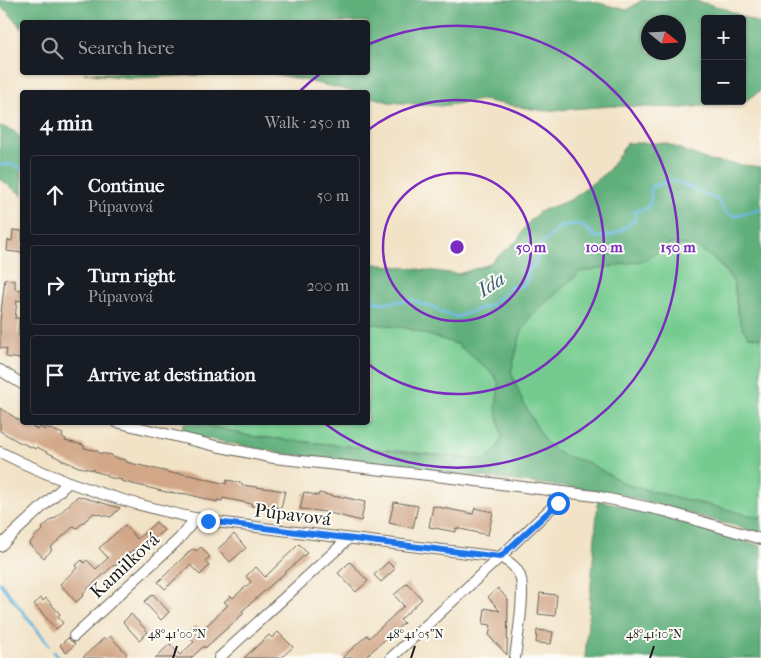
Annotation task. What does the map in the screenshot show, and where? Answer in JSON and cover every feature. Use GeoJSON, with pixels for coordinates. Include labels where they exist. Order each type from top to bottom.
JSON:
{"type":"FeatureCollection","features":[{"type":"Feature","properties":{"kind":"street"},"geometry":{"type":"LineString","coordinates":[[0,370],[20,383]]}},
{"type":"Feature","properties":{"kind":"street"},"geometry":{"type":"LineString","coordinates":[[128,425],[274,458],[595,496],[665,511],[761,539]]}},
{"type":"Feature","properties":{"kind":"street","name":"Púpavová"},"geometry":{"type":"LineString","coordinates":[[0,452],[50,476],[132,503],[196,518],[500,557]]}},
{"type":"Feature","properties":{"kind":"street"},"geometry":{"type":"LineString","coordinates":[[0,546],[69,482]]}},
{"type":"Feature","properties":{"kind":"street"},"geometry":{"type":"LineString","coordinates":[[391,658],[567,493]]}},
{"type":"Feature","properties":{"kind":"street","name":"Kamilková"},"geometry":{"type":"LineString","coordinates":[[74,636],[179,539],[196,518]]}},
{"type":"Feature","properties":{"kind":"street"},"geometry":{"type":"LineString","coordinates":[[220,658],[348,539]]}},
{"type":"Feature","properties":{"kind":"street"},"geometry":{"type":"LineString","coordinates":[[500,557],[513,565],[521,577],[515,658]]}},
{"type":"Feature","properties":{"kind":"green space"},"geometry":{"type":"Polygon","coordinates":[[[0,0],[586,0],[627,10],[642,0],[692,0],[723,8],[739,15],[701,15],[701,105],[713,105],[682,108],[613,106],[543,111],[481,100],[441,106],[388,102],[370,97],[370,90],[347,90],[280,75],[370,75],[370,20],[20,20],[20,27],[8,12],[0,6],[0,0]]]}},
{"type":"Feature","properties":{"kind":"green space"},"geometry":{"type":"Polygon","coordinates":[[[746,18],[760,24],[761,90],[746,101],[746,18]]]}},
{"type":"Feature","properties":{"kind":"green space"},"geometry":{"type":"Polygon","coordinates":[[[103,75],[200,75],[132,78],[103,75]]]}},
{"type":"Feature","properties":{"kind":"green space"},"geometry":{"type":"Polygon","coordinates":[[[0,126],[14,131],[20,137],[20,194],[0,179],[0,126]]]}},
{"type":"Feature","properties":{"kind":"green space"},"geometry":{"type":"Polygon","coordinates":[[[627,143],[665,143],[710,161],[761,167],[761,338],[748,336],[744,329],[739,317],[734,285],[724,268],[696,247],[669,244],[646,260],[580,272],[531,316],[521,333],[511,372],[522,400],[545,442],[562,455],[589,463],[627,485],[761,518],[761,533],[610,492],[286,454],[182,434],[184,425],[207,425],[249,436],[485,460],[498,448],[502,436],[496,407],[499,384],[495,376],[457,344],[406,328],[370,323],[370,263],[458,274],[487,265],[517,241],[527,224],[539,212],[572,199],[608,171],[627,143]]]}},
{"type":"Feature","properties":{"kind":"green space"},"geometry":{"type":"Polygon","coordinates":[[[669,244],[695,246],[717,261],[734,283],[737,311],[748,336],[761,338],[761,518],[627,485],[589,463],[562,455],[545,442],[522,400],[511,372],[521,333],[531,316],[580,272],[646,260],[669,244]]]}},
{"type":"Feature","properties":{"kind":"green space"},"geometry":{"type":"Polygon","coordinates":[[[370,323],[406,328],[457,344],[495,376],[499,384],[496,407],[502,436],[498,448],[485,460],[249,436],[207,425],[370,425],[370,323]]]}},
{"type":"Feature","properties":{"kind":"green space"},"geometry":{"type":"Polygon","coordinates":[[[598,500],[665,516],[761,546],[761,658],[585,658],[598,500]]]}},
{"type":"Feature","properties":{"kind":"building"},"geometry":{"type":"Polygon","coordinates":[[[13,230],[20,231],[20,253],[7,251],[8,240],[12,241],[13,230]]]}},
{"type":"Feature","properties":{"kind":"building"},"geometry":{"type":"Polygon","coordinates":[[[5,279],[15,281],[15,289],[20,290],[20,301],[17,300],[15,318],[19,318],[20,359],[6,357],[7,349],[0,348],[0,321],[5,279]]]}},
{"type":"Feature","properties":{"kind":"building"},"geometry":{"type":"Polygon","coordinates":[[[0,408],[20,421],[20,425],[31,425],[38,430],[40,427],[45,430],[46,427],[63,434],[62,437],[66,439],[65,441],[84,445],[84,448],[112,455],[112,457],[126,460],[126,462],[226,484],[227,480],[242,483],[242,485],[285,491],[281,508],[266,505],[266,507],[261,505],[261,507],[251,506],[252,504],[223,498],[222,501],[217,500],[217,502],[121,481],[64,461],[37,447],[36,449],[19,442],[0,431],[0,408]]]}},
{"type":"Feature","properties":{"kind":"building"},"geometry":{"type":"Polygon","coordinates":[[[304,492],[318,496],[319,493],[365,502],[361,521],[326,512],[300,509],[304,492]]]}},
{"type":"Feature","properties":{"kind":"building"},"geometry":{"type":"Polygon","coordinates":[[[78,496],[120,508],[111,517],[94,513],[77,528],[74,526],[50,548],[52,550],[44,558],[29,544],[43,530],[42,528],[78,496]]]}},
{"type":"Feature","properties":{"kind":"building"},"geometry":{"type":"Polygon","coordinates":[[[394,502],[418,506],[413,528],[389,523],[394,502]]]}},
{"type":"Feature","properties":{"kind":"building"},"geometry":{"type":"Polygon","coordinates":[[[433,506],[473,514],[475,508],[493,512],[488,535],[456,528],[456,532],[429,527],[433,506]]]}},
{"type":"Feature","properties":{"kind":"building"},"geometry":{"type":"Polygon","coordinates":[[[156,522],[164,530],[136,554],[133,550],[114,565],[83,593],[84,595],[76,602],[60,584],[77,568],[75,566],[82,560],[84,563],[87,560],[96,569],[108,558],[99,548],[125,525],[137,539],[156,522]]]}},
{"type":"Feature","properties":{"kind":"building"},"geometry":{"type":"Polygon","coordinates":[[[234,534],[246,548],[230,562],[218,549],[234,534]]]}},
{"type":"Feature","properties":{"kind":"building"},"geometry":{"type":"Polygon","coordinates":[[[299,544],[307,553],[242,611],[244,613],[205,648],[204,646],[191,658],[155,658],[170,644],[180,655],[194,642],[186,634],[196,625],[201,631],[228,605],[224,602],[231,596],[233,598],[251,582],[246,576],[256,567],[265,577],[299,544]]]}},
{"type":"Feature","properties":{"kind":"building"},"geometry":{"type":"Polygon","coordinates":[[[201,547],[210,557],[205,561],[209,566],[200,575],[190,565],[165,589],[158,582],[191,550],[194,549],[196,551],[201,547]]]}},
{"type":"Feature","properties":{"kind":"building"},"geometry":{"type":"Polygon","coordinates":[[[350,562],[368,581],[356,592],[338,573],[350,562]]]}},
{"type":"Feature","properties":{"kind":"building"},"geometry":{"type":"Polygon","coordinates":[[[388,562],[395,569],[381,582],[374,575],[388,562]]]}},
{"type":"Feature","properties":{"kind":"building"},"geometry":{"type":"Polygon","coordinates":[[[407,583],[422,599],[400,620],[404,623],[364,658],[342,658],[367,635],[369,638],[404,606],[394,595],[407,583]]]}},
{"type":"Feature","properties":{"kind":"building"},"geometry":{"type":"Polygon","coordinates":[[[498,588],[508,600],[507,655],[489,636],[491,625],[483,624],[485,608],[500,611],[488,597],[498,588]]]}},
{"type":"Feature","properties":{"kind":"building"},"geometry":{"type":"Polygon","coordinates":[[[540,593],[557,595],[555,616],[538,614],[540,593]]]}},
{"type":"Feature","properties":{"kind":"building"},"geometry":{"type":"Polygon","coordinates":[[[153,594],[169,612],[161,620],[144,602],[153,594]]]}},
{"type":"Feature","properties":{"kind":"building"},"geometry":{"type":"Polygon","coordinates":[[[41,598],[43,601],[46,598],[60,614],[58,617],[63,623],[56,629],[34,604],[41,598]]]}},
{"type":"Feature","properties":{"kind":"building"},"geometry":{"type":"Polygon","coordinates":[[[131,614],[148,632],[139,640],[123,622],[131,614]]]}},
{"type":"Feature","properties":{"kind":"building"},"geometry":{"type":"Polygon","coordinates":[[[537,630],[553,632],[551,644],[536,643],[537,630]]]}},
{"type":"Feature","properties":{"kind":"building"},"geometry":{"type":"Polygon","coordinates":[[[278,632],[293,647],[281,658],[244,658],[269,635],[272,638],[278,632]]]}},
{"type":"Feature","properties":{"kind":"building"},"geometry":{"type":"Polygon","coordinates":[[[110,636],[127,654],[123,658],[82,658],[104,638],[105,640],[110,636]]]}},
{"type":"Feature","properties":{"kind":"building"},"geometry":{"type":"Polygon","coordinates":[[[68,638],[75,644],[66,653],[60,645],[68,638]]]}},
{"type":"Feature","properties":{"kind":"waterway","name":"Ida"},"geometry":{"type":"LineString","coordinates":[[0,165],[11,164],[20,168]]}},
{"type":"Feature","properties":{"kind":"waterway","name":"Ida"},"geometry":{"type":"LineString","coordinates":[[370,300],[383,303],[413,300],[457,317],[491,305],[510,287],[519,287],[525,284],[528,273],[536,262],[540,246],[560,227],[572,224],[582,225],[596,237],[613,235],[635,220],[635,211],[645,209],[651,203],[651,187],[674,180],[719,201],[725,212],[734,216],[761,209]]}},
{"type":"Feature","properties":{"kind":"waterway"},"geometry":{"type":"LineString","coordinates":[[0,583],[49,645]]}},
{"type":"Feature","properties":{"kind":"waterway"},"geometry":{"type":"LineString","coordinates":[[54,652],[59,658]]}},
{"type":"Feature","properties":{"kind":"route"},"geometry":{"type":"LineString","coordinates":[[208,521],[500,557],[558,503]]}}]}
